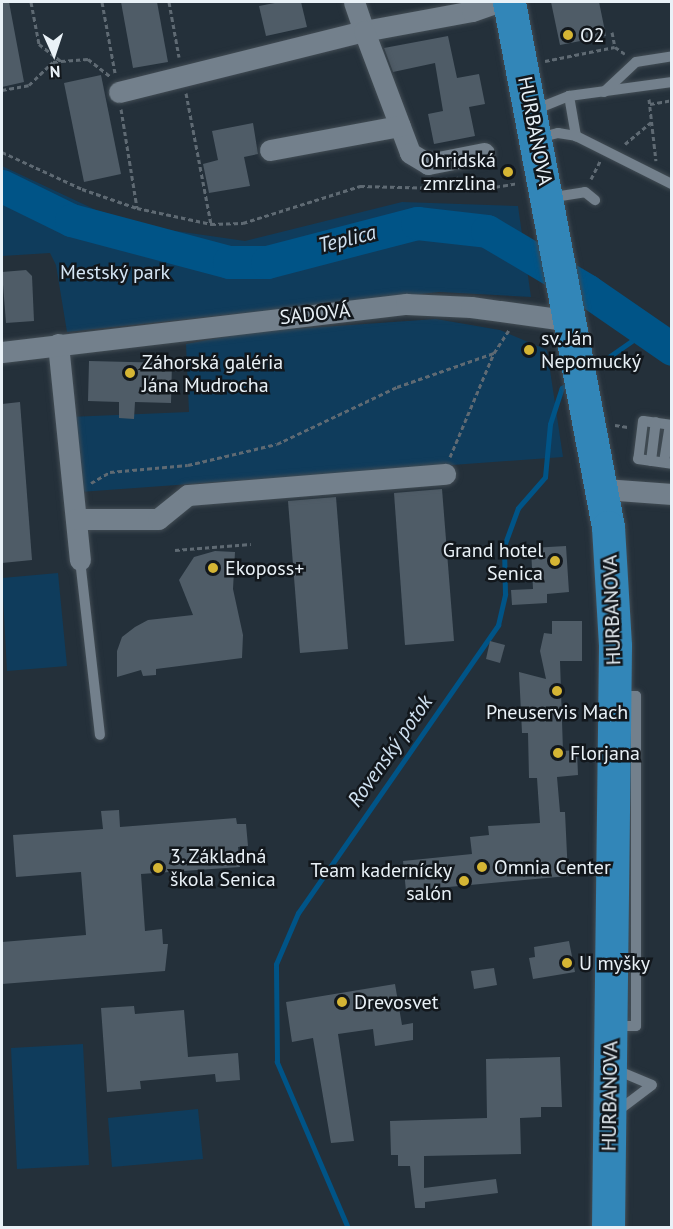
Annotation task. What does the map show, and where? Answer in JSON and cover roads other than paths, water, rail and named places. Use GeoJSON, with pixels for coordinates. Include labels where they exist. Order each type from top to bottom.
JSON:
{"type":"FeatureCollection","features":[{"type":"Feature","properties":{"kind":"main road","name":"HURBANOVA"},"geometry":{"type":"LineString","coordinates":[[509,2],[534,124],[536,190],[556,238],[604,489],[625,696],[612,1026],[608,1227]]}},
{"type":"Feature","properties":{"kind":"street"},"geometry":{"type":"LineString","coordinates":[[354,2],[410,153],[428,164],[483,153]]}},
{"type":"Feature","properties":{"kind":"street"},"geometry":{"type":"LineString","coordinates":[[118,86],[183,77],[364,31],[472,11],[498,2]]}},
{"type":"Feature","properties":{"kind":"street"},"geometry":{"type":"LineString","coordinates":[[270,150],[400,126]]}},
{"type":"Feature","properties":{"kind":"street","name":"SADOVÁ"},"geometry":{"type":"LineString","coordinates":[[2,352],[406,304],[471,307],[572,325]]}},
{"type":"Feature","properties":{"kind":"street"},"geometry":{"type":"LineString","coordinates":[[58,344],[80,560]]}},
{"type":"Feature","properties":{"kind":"street"},"geometry":{"type":"LineString","coordinates":[[76,519],[158,519],[188,495],[445,474]]}},
{"type":"Feature","properties":{"kind":"street"},"geometry":{"type":"LineString","coordinates":[[604,489],[672,494]]}},
{"type":"Feature","properties":{"kind":"lane"},"geometry":{"type":"LineString","coordinates":[[604,92],[636,62],[672,56]]}},
{"type":"Feature","properties":{"kind":"lane"},"geometry":{"type":"LineString","coordinates":[[534,124],[569,96],[672,82]]}},
{"type":"Feature","properties":{"kind":"lane"},"geometry":{"type":"LineString","coordinates":[[569,96],[576,136]]}},
{"type":"Feature","properties":{"kind":"lane"},"geometry":{"type":"LineString","coordinates":[[534,124],[558,133],[576,136],[672,184]]}},
{"type":"Feature","properties":{"kind":"lane"},"geometry":{"type":"LineString","coordinates":[[536,190],[585,192],[595,200]]}},
{"type":"Feature","properties":{"kind":"lane"},"geometry":{"type":"LineString","coordinates":[[643,421],[671,425],[668,463],[638,459],[643,421]]}},
{"type":"Feature","properties":{"kind":"lane"},"geometry":{"type":"LineString","coordinates":[[80,560],[100,735]]}},
{"type":"Feature","properties":{"kind":"waterway","name":"Teplica"},"geometry":{"type":"LineString","coordinates":[[2,186],[71,220],[229,262],[267,262],[417,223],[487,231],[588,291],[672,349]]}},
{"type":"Feature","properties":{"kind":"waterway","name":"Rovenský potok"},"geometry":{"type":"LineString","coordinates":[[590,370],[646,331]]}},
{"type":"Feature","properties":{"kind":"waterway","name":"Rovenský potok"},"geometry":{"type":"LineString","coordinates":[[348,1228],[277,1062],[276,964],[298,913],[498,625],[505,594],[504,546],[518,508],[545,477],[550,424],[562,388],[569,383]]}},
{"type":"Feature","properties":{"kind":"place","name":"O2"},"geometry":{"type":"Point","coordinates":[568,35]}},
{"type":"Feature","properties":{"kind":"place","name":"Ohridská zmrzlina"},"geometry":{"type":"Point","coordinates":[508,172]}},
{"type":"Feature","properties":{"kind":"place","name":"sv. Ján Nepomucký"},"geometry":{"type":"Point","coordinates":[529,350]}},
{"type":"Feature","properties":{"kind":"place","name":"Záhorská galéria Jána Mudrocha"},"geometry":{"type":"Point","coordinates":[130,373]}},
{"type":"Feature","properties":{"kind":"place","name":"Grand hotel Senica"},"geometry":{"type":"Point","coordinates":[555,561]}},
{"type":"Feature","properties":{"kind":"place","name":"Ekoposs+"},"geometry":{"type":"Point","coordinates":[213,568]}},
{"type":"Feature","properties":{"kind":"place","name":"Pneuservis Mach"},"geometry":{"type":"Point","coordinates":[557,691]}},
{"type":"Feature","properties":{"kind":"place","name":"Florjana"},"geometry":{"type":"Point","coordinates":[558,753]}},
{"type":"Feature","properties":{"kind":"place","name":"Omnia Center"},"geometry":{"type":"Point","coordinates":[482,867]}},
{"type":"Feature","properties":{"kind":"place","name":"3. Základná škola Senica"},"geometry":{"type":"Point","coordinates":[158,868]}},
{"type":"Feature","properties":{"kind":"place","name":"Team kadernícky salón"},"geometry":{"type":"Point","coordinates":[464,881]}},
{"type":"Feature","properties":{"kind":"place","name":"U myšky"},"geometry":{"type":"Point","coordinates":[567,963]}},
{"type":"Feature","properties":{"kind":"place","name":"Drevosvet"},"geometry":{"type":"Point","coordinates":[342,1002]}},
{"type":"Feature","properties":{"kind":"park label","name":"Mestský park"},"geometry":{"type":"Point","coordinates":[115,272]}}]}
